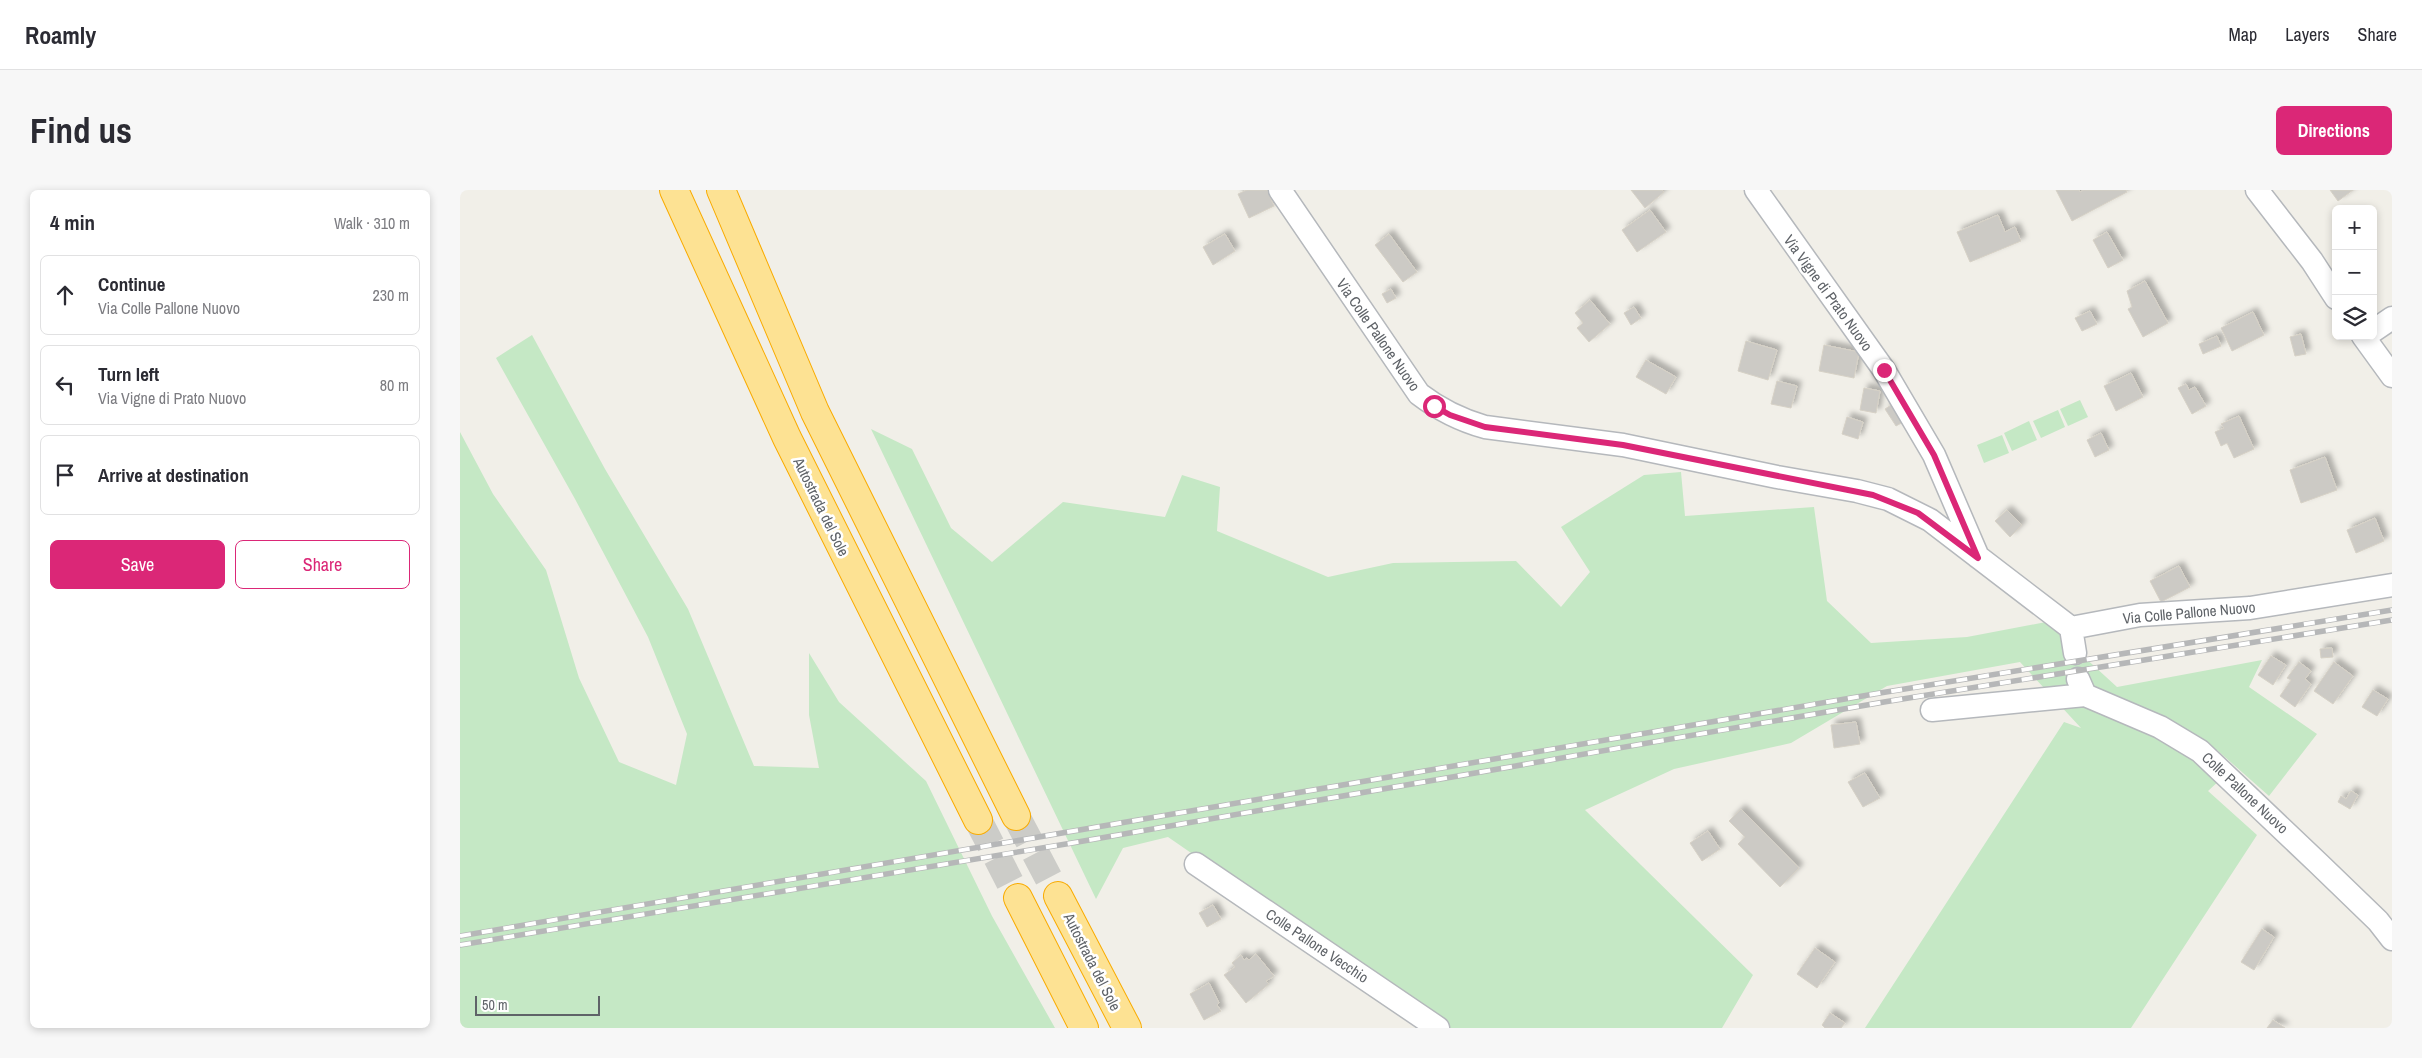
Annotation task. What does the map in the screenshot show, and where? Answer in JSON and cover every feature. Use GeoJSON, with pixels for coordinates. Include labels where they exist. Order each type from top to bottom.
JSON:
{"type":"FeatureCollection","features":[{"type":"Feature","properties":{"kind":"highway","name":"Autostrada del Sole"},"geometry":{"type":"LineString","coordinates":[[674,190],[787,438],[978,820]]}},
{"type":"Feature","properties":{"kind":"highway"},"geometry":{"type":"LineString","coordinates":[[721,190],[815,412],[1016,816]]}},
{"type":"Feature","properties":{"kind":"highway","name":"Autostrada del Sole"},"geometry":{"type":"LineString","coordinates":[[1058,896],[1127,1028]]}},
{"type":"Feature","properties":{"kind":"highway"},"geometry":{"type":"LineString","coordinates":[[1018,898],[1084,1028]]}},
{"type":"Feature","properties":{"kind":"street","name":"Via Colle Pallone Nuovo"},"geometry":{"type":"LineString","coordinates":[[1280,190],[1419,394],[1450,415],[1485,427],[1623,445],[1873,495],[1918,513],[2071,628],[2140,615],[2250,608],[2392,585]]}},
{"type":"Feature","properties":{"kind":"street","name":"Via Vigne di Prato Nuovo"},"geometry":{"type":"LineString","coordinates":[[1756,190],[1884,370],[1934,455],[1978,558]]}},
{"type":"Feature","properties":{"kind":"street"},"geometry":{"type":"LineString","coordinates":[[2257,190],[2312,261],[2334,295]]}},
{"type":"Feature","properties":{"kind":"street"},"geometry":{"type":"LineString","coordinates":[[2377,328],[2392,318]]}},
{"type":"Feature","properties":{"kind":"street"},"geometry":{"type":"LineString","coordinates":[[2369,340],[2392,376]]}},
{"type":"Feature","properties":{"kind":"street"},"geometry":{"type":"LineString","coordinates":[[2071,628],[2074,653]]}},
{"type":"Feature","properties":{"kind":"street","name":"Colle Pallone Nuovo"},"geometry":{"type":"LineString","coordinates":[[1932,710],[2082,687],[2160,727],[2200,751],[2320,864],[2378,922],[2392,939]]}},
{"type":"Feature","properties":{"kind":"street","name":"Colle Pallone Vecchio"},"geometry":{"type":"LineString","coordinates":[[1196,864],[1438,1028]]}},
{"type":"Feature","properties":{"kind":"green space"},"geometry":{"type":"Polygon","coordinates":[[[532,335],[605,469],[688,609],[754,766],[819,768],[809,715],[809,653],[839,702],[926,781],[992,916],[1055,1028],[460,1028],[460,432],[493,494],[546,570],[579,678],[619,762],[676,785],[687,734],[648,637],[575,499],[496,358],[532,335]]]}},
{"type":"Feature","properties":{"kind":"green space"},"geometry":{"type":"Polygon","coordinates":[[[2080,400],[2088,417],[2068,426],[2060,409],[2080,400]]]}},
{"type":"Feature","properties":{"kind":"green space"},"geometry":{"type":"Polygon","coordinates":[[[2058,410],[2065,427],[2041,438],[2033,421],[2058,410]]]}},
{"type":"Feature","properties":{"kind":"green space"},"geometry":{"type":"Polygon","coordinates":[[[2029,421],[2037,440],[2012,451],[2004,433],[2029,421]]]}},
{"type":"Feature","properties":{"kind":"green space"},"geometry":{"type":"Polygon","coordinates":[[[871,429],[912,449],[951,528],[992,562],[1063,502],[1165,517],[1182,475],[1220,487],[1217,531],[1328,577],[1393,563],[1516,561],[1561,607],[1590,572],[1561,527],[1644,475],[1681,472],[1685,516],[1814,507],[1827,601],[1871,643],[1967,637],[2046,622],[2117,687],[2262,660],[2249,687],[2317,734],[2269,796],[2217,750],[2221,779],[2208,791],[2257,835],[2131,1028],[1865,1028],[2064,722],[2081,728],[2020,662],[1887,686],[1791,743],[1674,769],[1585,810],[1753,975],[1722,1028],[1450,1028],[1409,1003],[1168,837],[1123,848],[1096,899],[871,429]]]}},
{"type":"Feature","properties":{"kind":"green space"},"geometry":{"type":"Polygon","coordinates":[[[2002,435],[2009,453],[1984,463],[1977,445],[2002,435]]]}},
{"type":"Feature","properties":{"kind":"building"},"geometry":{"type":"Polygon","coordinates":[[[1247,190],[1267,190],[1274,206],[1249,218],[1238,194],[1247,190]]]}},
{"type":"Feature","properties":{"kind":"building"},"geometry":{"type":"Polygon","coordinates":[[[1631,190],[1662,190],[1664,192],[1645,208],[1631,190]]]}},
{"type":"Feature","properties":{"kind":"building"},"geometry":{"type":"Polygon","coordinates":[[[2056,190],[2079,190],[2080,192],[2084,190],[2126,190],[2127,192],[2072,221],[2056,190]]]}},
{"type":"Feature","properties":{"kind":"building"},"geometry":{"type":"Polygon","coordinates":[[[2330,190],[2353,190],[2338,201],[2330,190]]]}},
{"type":"Feature","properties":{"kind":"building"},"geometry":{"type":"Polygon","coordinates":[[[1650,210],[1666,232],[1637,252],[1622,230],[1650,210]]]}},
{"type":"Feature","properties":{"kind":"building"},"geometry":{"type":"Polygon","coordinates":[[[1998,215],[2005,232],[2015,227],[2021,241],[1970,262],[1957,232],[1998,215]]]}},
{"type":"Feature","properties":{"kind":"building"},"geometry":{"type":"Polygon","coordinates":[[[2107,232],[2123,260],[2108,268],[2093,240],[2107,232]]]}},
{"type":"Feature","properties":{"kind":"building"},"geometry":{"type":"Polygon","coordinates":[[[1225,234],[1235,251],[1213,265],[1203,247],[1225,234]]]}},
{"type":"Feature","properties":{"kind":"building"},"geometry":{"type":"Polygon","coordinates":[[[1389,234],[1417,272],[1403,282],[1375,245],[1389,234]]]}},
{"type":"Feature","properties":{"kind":"building"},"geometry":{"type":"Polygon","coordinates":[[[2145,281],[2168,323],[2143,337],[2128,309],[2132,307],[2127,291],[2145,281]]]}},
{"type":"Feature","properties":{"kind":"building"},"geometry":{"type":"Polygon","coordinates":[[[1391,289],[1396,298],[1387,303],[1382,294],[1391,289]]]}},
{"type":"Feature","properties":{"kind":"building"},"geometry":{"type":"Polygon","coordinates":[[[1590,300],[1610,324],[1589,342],[1577,328],[1583,323],[1575,313],[1590,300]]]}},
{"type":"Feature","properties":{"kind":"building"},"geometry":{"type":"Polygon","coordinates":[[[1634,307],[1641,318],[1631,325],[1624,313],[1634,307]]]}},
{"type":"Feature","properties":{"kind":"building"},"geometry":{"type":"Polygon","coordinates":[[[2090,311],[2097,324],[2082,331],[2075,318],[2090,311]]]}},
{"type":"Feature","properties":{"kind":"building"},"geometry":{"type":"Polygon","coordinates":[[[2253,312],[2264,335],[2232,351],[2221,328],[2253,312]]]}},
{"type":"Feature","properties":{"kind":"building"},"geometry":{"type":"Polygon","coordinates":[[[2301,334],[2306,354],[2295,356],[2290,337],[2301,334]]]}},
{"type":"Feature","properties":{"kind":"building"},"geometry":{"type":"Polygon","coordinates":[[[2217,336],[2221,346],[2203,354],[2199,344],[2217,336]]]}},
{"type":"Feature","properties":{"kind":"building"},"geometry":{"type":"Polygon","coordinates":[[[1746,341],[1777,350],[1768,380],[1738,371],[1746,341]]]}},
{"type":"Feature","properties":{"kind":"building"},"geometry":{"type":"Polygon","coordinates":[[[1824,345],[1859,352],[1854,378],[1819,371],[1824,345]]]}},
{"type":"Feature","properties":{"kind":"building"},"geometry":{"type":"Polygon","coordinates":[[[1646,360],[1676,377],[1666,394],[1636,377],[1646,360]]]}},
{"type":"Feature","properties":{"kind":"building"},"geometry":{"type":"Polygon","coordinates":[[[2131,373],[2143,397],[2116,411],[2104,386],[2131,373]]]}},
{"type":"Feature","properties":{"kind":"building"},"geometry":{"type":"Polygon","coordinates":[[[1777,381],[1797,386],[1791,408],[1771,404],[1777,381]]]}},
{"type":"Feature","properties":{"kind":"building"},"geometry":{"type":"Polygon","coordinates":[[[2186,384],[2189,390],[2195,387],[2206,406],[2192,414],[2178,388],[2186,384]]]}},
{"type":"Feature","properties":{"kind":"building"},"geometry":{"type":"Polygon","coordinates":[[[1864,388],[1880,391],[1876,413],[1860,410],[1864,388]]]}},
{"type":"Feature","properties":{"kind":"building"},"geometry":{"type":"Polygon","coordinates":[[[1894,403],[1905,421],[1896,426],[1885,409],[1894,403]]]}},
{"type":"Feature","properties":{"kind":"building"},"geometry":{"type":"Polygon","coordinates":[[[2239,416],[2254,449],[2234,458],[2227,443],[2221,446],[2215,432],[2224,428],[2221,424],[2239,416]]]}},
{"type":"Feature","properties":{"kind":"building"},"geometry":{"type":"Polygon","coordinates":[[[1847,417],[1863,422],[1858,439],[1842,434],[1847,417]]]}},
{"type":"Feature","properties":{"kind":"building"},"geometry":{"type":"Polygon","coordinates":[[[2101,433],[2109,450],[2095,457],[2087,440],[2101,433]]]}},
{"type":"Feature","properties":{"kind":"building"},"geometry":{"type":"Polygon","coordinates":[[[2325,457],[2337,490],[2301,503],[2290,470],[2325,457]]]}},
{"type":"Feature","properties":{"kind":"building"},"geometry":{"type":"Polygon","coordinates":[[[2007,510],[2022,525],[2010,537],[1995,521],[2007,510]]]}},
{"type":"Feature","properties":{"kind":"building"},"geometry":{"type":"Polygon","coordinates":[[[2375,518],[2384,541],[2356,553],[2347,530],[2375,518]]]}},
{"type":"Feature","properties":{"kind":"building"},"geometry":{"type":"Polygon","coordinates":[[[2179,566],[2190,587],[2161,602],[2150,581],[2179,566]]]}},
{"type":"Feature","properties":{"kind":"building"},"geometry":{"type":"Polygon","coordinates":[[[2332,648],[2333,657],[2321,658],[2320,649],[2332,648]]]}},
{"type":"Feature","properties":{"kind":"building"},"geometry":{"type":"Polygon","coordinates":[[[2271,656],[2286,665],[2273,685],[2258,675],[2271,656]]]}},
{"type":"Feature","properties":{"kind":"building"},"geometry":{"type":"Polygon","coordinates":[[[2299,662],[2311,671],[2305,679],[2311,684],[2295,707],[2280,696],[2291,680],[2287,678],[2299,662]]]}},
{"type":"Feature","properties":{"kind":"building"},"geometry":{"type":"Polygon","coordinates":[[[2334,662],[2353,676],[2333,704],[2314,691],[2334,662]]]}},
{"type":"Feature","properties":{"kind":"building"},"geometry":{"type":"Polygon","coordinates":[[[2373,690],[2388,699],[2377,716],[2362,707],[2373,690]]]}},
{"type":"Feature","properties":{"kind":"building"},"geometry":{"type":"Polygon","coordinates":[[[1856,722],[1860,744],[1834,748],[1831,725],[1856,722]]]}},
{"type":"Feature","properties":{"kind":"building"},"geometry":{"type":"Polygon","coordinates":[[[1865,773],[1880,798],[1863,807],[1848,782],[1865,773]]]}},
{"type":"Feature","properties":{"kind":"building"},"geometry":{"type":"Polygon","coordinates":[[[2351,791],[2358,795],[2350,809],[2338,802],[2341,796],[2346,799],[2351,791]]]}},
{"type":"Feature","properties":{"kind":"building"},"geometry":{"type":"Polygon","coordinates":[[[1741,809],[1799,868],[1780,887],[1738,844],[1745,837],[1729,821],[1741,809]]]}},
{"type":"Feature","properties":{"kind":"building"},"geometry":{"type":"Polygon","coordinates":[[[1708,831],[1720,849],[1702,861],[1690,843],[1708,831]]]}},
{"type":"Feature","properties":{"kind":"building"},"geometry":{"type":"Polygon","coordinates":[[[1213,905],[1221,919],[1207,927],[1199,913],[1213,905]]]}},
{"type":"Feature","properties":{"kind":"building"},"geometry":{"type":"Polygon","coordinates":[[[2262,929],[2274,937],[2254,970],[2241,962],[2262,929]]]}},
{"type":"Feature","properties":{"kind":"building"},"geometry":{"type":"Polygon","coordinates":[[[1815,948],[1835,962],[1817,988],[1797,974],[1815,948]]]}},
{"type":"Feature","properties":{"kind":"building"},"geometry":{"type":"Polygon","coordinates":[[[1256,954],[1274,976],[1266,981],[1269,984],[1246,1003],[1224,975],[1235,967],[1232,963],[1241,955],[1244,960],[1247,958],[1249,960],[1256,954]]]}},
{"type":"Feature","properties":{"kind":"building"},"geometry":{"type":"Polygon","coordinates":[[[1209,983],[1221,1011],[1204,1020],[1190,994],[1209,983]]]}},
{"type":"Feature","properties":{"kind":"building"},"geometry":{"type":"Polygon","coordinates":[[[1830,1013],[1845,1023],[1841,1028],[1825,1028],[1822,1025],[1830,1013]]]}},
{"type":"Feature","properties":{"kind":"building"},"geometry":{"type":"Polygon","coordinates":[[[2273,1020],[2285,1028],[2267,1028],[2273,1020]]]}},
{"type":"Feature","properties":{"kind":"tunnel"},"geometry":{"type":"LineString","coordinates":[[1016,816],[1058,896]]}},
{"type":"Feature","properties":{"kind":"tunnel"},"geometry":{"type":"LineString","coordinates":[[978,820],[1018,898]]}},
{"type":"Feature","properties":{"kind":"railway"},"geometry":{"type":"LineString","coordinates":[[460,936],[1880,693],[2392,610]]}},
{"type":"Feature","properties":{"kind":"railway"},"geometry":{"type":"LineString","coordinates":[[460,945],[1072,843],[1884,702],[2392,620]]}},
{"type":"Feature","properties":{"kind":"route"},"geometry":{"type":"LineString","coordinates":[[1434,406],[1450,415],[1485,427],[1623,445],[1777,477],[1857,491],[1888,499],[1930,520],[1978,558],[1934,455],[1884,370]]}}]}
